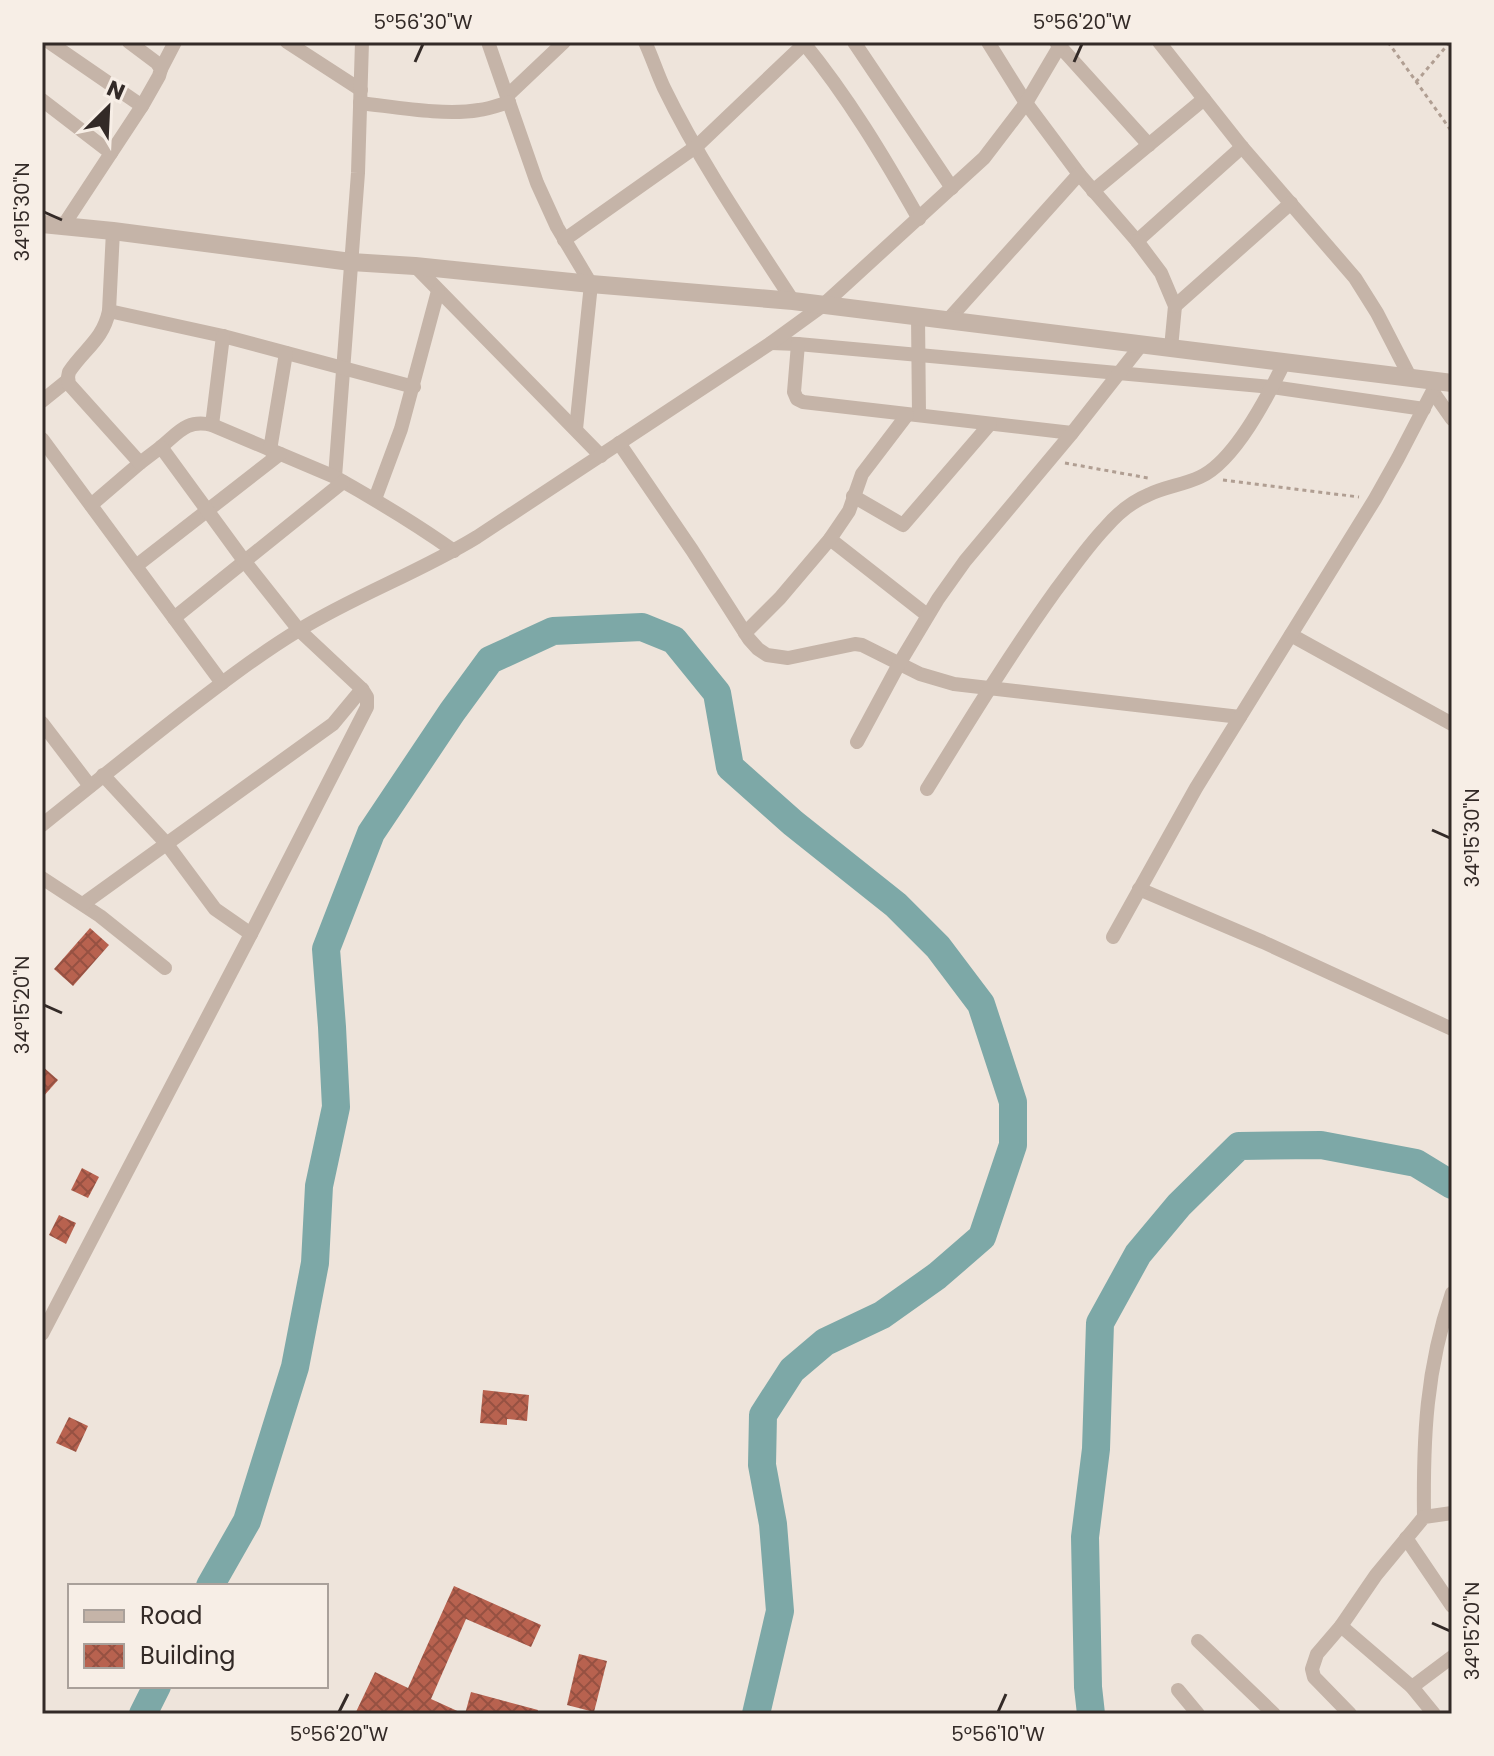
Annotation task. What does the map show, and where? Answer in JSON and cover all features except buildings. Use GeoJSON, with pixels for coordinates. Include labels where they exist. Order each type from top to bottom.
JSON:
{"type":"FeatureCollection","features":[{"type":"Feature","properties":{"kind":"street"},"geometry":{"type":"LineString","coordinates":[[49,42],[142,106]]}},
{"type":"Feature","properties":{"kind":"street"},"geometry":{"type":"LineString","coordinates":[[129,42],[161,69]]}},
{"type":"Feature","properties":{"kind":"street"},"geometry":{"type":"LineString","coordinates":[[63,226],[142,106],[175,42]]}},
{"type":"Feature","properties":{"kind":"street"},"geometry":{"type":"LineString","coordinates":[[287,42],[360,97],[419,110],[463,112],[480,110],[508,99],[564,42]]}},
{"type":"Feature","properties":{"kind":"street"},"geometry":{"type":"LineString","coordinates":[[174,618],[245,562],[339,480],[358,173],[362,42]]}},
{"type":"Feature","properties":{"kind":"street"},"geometry":{"type":"LineString","coordinates":[[488,42],[537,183],[564,240],[591,284],[576,429]]}},
{"type":"Feature","properties":{"kind":"street"},"geometry":{"type":"LineString","coordinates":[[645,42],[664,87],[697,146],[793,301]]}},
{"type":"Feature","properties":{"kind":"street"},"geometry":{"type":"LineString","coordinates":[[854,42],[952,188]]}},
{"type":"Feature","properties":{"kind":"street"},"geometry":{"type":"LineString","coordinates":[[988,42],[1026,103],[1079,174],[1161,273],[1175,306],[1171,348]]}},
{"type":"Feature","properties":{"kind":"street"},"geometry":{"type":"LineString","coordinates":[[1159,42],[1242,147],[1361,287],[1410,377]]}},
{"type":"Feature","properties":{"kind":"street"},"geometry":{"type":"LineString","coordinates":[[564,240],[697,146],[804,43],[849,104],[919,219]]}},
{"type":"Feature","properties":{"kind":"street"},"geometry":{"type":"LineString","coordinates":[[42,825],[222,683],[299,630],[454,551],[771,343],[822,306],[984,158],[1026,103],[1059,43],[1149,145]]}},
{"type":"Feature","properties":{"kind":"street"},"geometry":{"type":"LineString","coordinates":[[1093,191],[1204,99]]}},
{"type":"Feature","properties":{"kind":"street"},"geometry":{"type":"LineString","coordinates":[[42,100],[111,153]]}},
{"type":"Feature","properties":{"kind":"street"},"geometry":{"type":"LineString","coordinates":[[1137,241],[1242,147]]}},
{"type":"Feature","properties":{"kind":"street"},"geometry":{"type":"LineString","coordinates":[[947,321],[1079,174]]}},
{"type":"Feature","properties":{"kind":"street"},"geometry":{"type":"LineString","coordinates":[[1175,306],[1291,203]]}},
{"type":"Feature","properties":{"kind":"street"},"geometry":{"type":"LineString","coordinates":[[42,224],[351,262],[793,301],[1410,377],[1441,385]]}},
{"type":"Feature","properties":{"kind":"street"},"geometry":{"type":"LineString","coordinates":[[113,231],[109,311],[103,330],[69,372],[68,380],[140,463]]}},
{"type":"Feature","properties":{"kind":"street"},"geometry":{"type":"LineString","coordinates":[[415,266],[601,456]]}},
{"type":"Feature","properties":{"kind":"street"},"geometry":{"type":"LineString","coordinates":[[375,499],[414,387],[438,291]]}},
{"type":"Feature","properties":{"kind":"street"},"geometry":{"type":"LineString","coordinates":[[109,311],[223,336],[414,387]]}},
{"type":"Feature","properties":{"kind":"street"},"geometry":{"type":"LineString","coordinates":[[745,633],[791,586],[830,539],[849,511],[862,474],[913,415],[919,356],[918,317]]}},
{"type":"Feature","properties":{"kind":"street"},"geometry":{"type":"LineString","coordinates":[[212,425],[223,336]]}},
{"type":"Feature","properties":{"kind":"street"},"geometry":{"type":"LineString","coordinates":[[771,343],[1272,387],[1424,409]]}},
{"type":"Feature","properties":{"kind":"street"},"geometry":{"type":"LineString","coordinates":[[798,344],[794,392],[797,399],[803,402],[1072,433]]}},
{"type":"Feature","properties":{"kind":"street"},"geometry":{"type":"LineString","coordinates":[[857,742],[927,615],[965,561],[1142,344]]}},
{"type":"Feature","properties":{"kind":"street"},"geometry":{"type":"LineString","coordinates":[[136,566],[207,511],[275,452],[286,353]]}},
{"type":"Feature","properties":{"kind":"street"},"geometry":{"type":"LineString","coordinates":[[927,789],[1031,625],[1105,527],[1127,506],[1147,495],[1199,477],[1216,467],[1247,427],[1285,361]]}},
{"type":"Feature","properties":{"kind":"street"},"geometry":{"type":"LineString","coordinates":[[42,401],[68,380]]}},
{"type":"Feature","properties":{"kind":"street"},"geometry":{"type":"LineString","coordinates":[[1113,937],[1196,788],[1375,499],[1424,409],[1441,385]]}},
{"type":"Feature","properties":{"kind":"street"},"geometry":{"type":"LineString","coordinates":[[1441,385],[1452,419]]}},
{"type":"Feature","properties":{"kind":"street"},"geometry":{"type":"LineString","coordinates":[[91,505],[186,426],[194,423],[212,425],[339,480],[375,499],[454,551]]}},
{"type":"Feature","properties":{"kind":"street"},"geometry":{"type":"LineString","coordinates":[[853,496],[903,525],[990,424]]}},
{"type":"Feature","properties":{"kind":"street"},"geometry":{"type":"LineString","coordinates":[[42,439],[222,683]]}},
{"type":"Feature","properties":{"kind":"street"},"geometry":{"type":"LineString","coordinates":[[619,443],[745,633],[767,655],[788,658],[855,644],[877,651],[920,674],[954,684],[1240,717]]}},
{"type":"Feature","properties":{"kind":"street"},"geometry":{"type":"LineString","coordinates":[[42,1334],[47,1311],[251,934],[366,711],[367,697],[362,689],[299,630],[161,447]]}},
{"type":"Feature","properties":{"kind":"street"},"geometry":{"type":"LineString","coordinates":[[830,539],[927,615]]}},
{"type":"Feature","properties":{"kind":"street"},"geometry":{"type":"LineString","coordinates":[[1291,635],[1452,724]]}},
{"type":"Feature","properties":{"kind":"street"},"geometry":{"type":"LineString","coordinates":[[83,904],[333,724],[362,689]]}},
{"type":"Feature","properties":{"kind":"street"},"geometry":{"type":"LineString","coordinates":[[42,723],[90,786]]}},
{"type":"Feature","properties":{"kind":"street"},"geometry":{"type":"LineString","coordinates":[[103,775],[166,843],[215,909],[251,934]]}},
{"type":"Feature","properties":{"kind":"street"},"geometry":{"type":"LineString","coordinates":[[42,878],[100,916],[165,968]]}},
{"type":"Feature","properties":{"kind":"street"},"geometry":{"type":"LineString","coordinates":[[1139,889],[1452,1029]]}},
{"type":"Feature","properties":{"kind":"street"},"geometry":{"type":"LineString","coordinates":[[1424,1517],[1423,1451],[1431,1375],[1452,1293]]}},
{"type":"Feature","properties":{"kind":"street"},"geometry":{"type":"LineString","coordinates":[[1350,1714],[1314,1677],[1312,1669],[1317,1654],[1424,1517],[1452,1513]]}},
{"type":"Feature","properties":{"kind":"street"},"geometry":{"type":"LineString","coordinates":[[1406,1538],[1452,1606]]}},
{"type":"Feature","properties":{"kind":"street"},"geometry":{"type":"LineString","coordinates":[[1341,1626],[1412,1687],[1434,1714]]}},
{"type":"Feature","properties":{"kind":"street"},"geometry":{"type":"LineString","coordinates":[[1198,1641],[1274,1714]]}},
{"type":"Feature","properties":{"kind":"street"},"geometry":{"type":"LineString","coordinates":[[1412,1687],[1452,1657]]}},
{"type":"Feature","properties":{"kind":"street"},"geometry":{"type":"LineString","coordinates":[[1178,1690],[1198,1714]]}},
{"type":"Feature","properties":{"kind":"path"},"geometry":{"type":"LineString","coordinates":[[1388,42],[1452,132]]}},
{"type":"Feature","properties":{"kind":"path"},"geometry":{"type":"LineString","coordinates":[[1416,83],[1450,42]]}},
{"type":"Feature","properties":{"kind":"path"},"geometry":{"type":"LineString","coordinates":[[1049,460],[1151,479]]}},
{"type":"Feature","properties":{"kind":"path"},"geometry":{"type":"LineString","coordinates":[[1199,477],[1375,499]]}},
{"type":"Feature","properties":{"kind":"waterway"},"geometry":{"type":"LineString","coordinates":[[211,1584],[247,1521],[295,1367],[315,1263],[319,1186],[336,1107],[326,949],[371,833],[490,660],[553,631],[642,627],[674,640],[717,693],[730,767],[793,823],[896,905],[938,947],[981,1004],[1013,1102],[1013,1145],[982,1237],[937,1276],[882,1315],[825,1342],[792,1370],[763,1415],[762,1465],[773,1524],[780,1611],[756,1714]]}},
{"type":"Feature","properties":{"kind":"waterway"},"geometry":{"type":"LineString","coordinates":[[1091,1714],[1085,1537],[1096,1449],[1100,1323],[1138,1254],[1179,1205],[1239,1146],[1321,1145],[1416,1163],[1452,1185]]}},
{"type":"Feature","properties":{"kind":"waterway"},"geometry":{"type":"LineString","coordinates":[[143,1714],[156,1688]]}}]}
